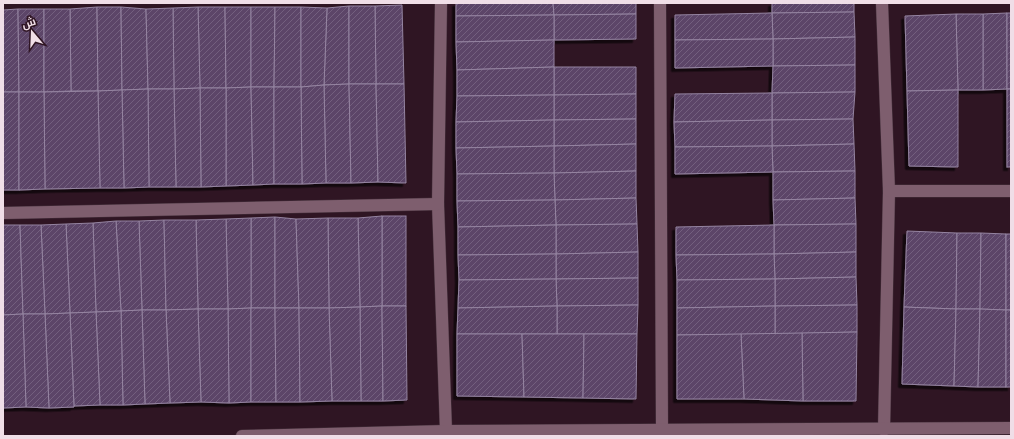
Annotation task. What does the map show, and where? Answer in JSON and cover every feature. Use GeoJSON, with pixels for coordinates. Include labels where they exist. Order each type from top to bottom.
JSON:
{"type":"FeatureCollection","features":[{"type":"Feature","properties":{"kind":"street"},"geometry":{"type":"LineString","coordinates":[[441,3],[438,204],[446,431]]}},
{"type":"Feature","properties":{"kind":"street"},"geometry":{"type":"LineString","coordinates":[[660,3],[662,430]]}},
{"type":"Feature","properties":{"kind":"street"},"geometry":{"type":"LineString","coordinates":[[882,3],[889,191],[884,430]]}},
{"type":"Feature","properties":{"kind":"street"},"geometry":{"type":"LineString","coordinates":[[889,191],[1011,191]]}},
{"type":"Feature","properties":{"kind":"street"},"geometry":{"type":"LineString","coordinates":[[3,213],[438,204]]}},
{"type":"Feature","properties":{"kind":"street"},"geometry":{"type":"LineString","coordinates":[[242,436],[446,431],[884,430],[1011,428]]}},
{"type":"Feature","properties":{"kind":"building"},"geometry":{"type":"Polygon","coordinates":[[[456,3],[553,3],[554,15],[456,16],[456,3]]]}},
{"type":"Feature","properties":{"kind":"building"},"geometry":{"type":"Polygon","coordinates":[[[553,3],[636,3],[636,14],[554,15],[553,3]]]}},
{"type":"Feature","properties":{"kind":"building"},"geometry":{"type":"Polygon","coordinates":[[[772,3],[854,3],[854,12],[772,13],[772,3]]]}},
{"type":"Feature","properties":{"kind":"building"},"geometry":{"type":"Polygon","coordinates":[[[402,5],[404,84],[376,84],[375,6],[402,5]]]}},
{"type":"Feature","properties":{"kind":"building"},"geometry":{"type":"Polygon","coordinates":[[[349,6],[349,84],[324,85],[327,8],[349,6]]]}},
{"type":"Feature","properties":{"kind":"building"},"geometry":{"type":"Polygon","coordinates":[[[349,6],[375,6],[376,84],[349,84],[349,6]]]}},
{"type":"Feature","properties":{"kind":"building"},"geometry":{"type":"Polygon","coordinates":[[[97,7],[98,91],[71,91],[70,9],[97,7]]]}},
{"type":"Feature","properties":{"kind":"building"},"geometry":{"type":"Polygon","coordinates":[[[97,7],[121,7],[122,90],[98,91],[97,7]]]}},
{"type":"Feature","properties":{"kind":"building"},"geometry":{"type":"Polygon","coordinates":[[[121,7],[146,9],[148,89],[122,90],[121,7]]]}},
{"type":"Feature","properties":{"kind":"building"},"geometry":{"type":"Polygon","coordinates":[[[198,7],[225,7],[226,88],[200,88],[198,7]]]}},
{"type":"Feature","properties":{"kind":"building"},"geometry":{"type":"Polygon","coordinates":[[[198,7],[200,88],[174,89],[173,8],[198,7]]]}},
{"type":"Feature","properties":{"kind":"building"},"geometry":{"type":"Polygon","coordinates":[[[225,7],[251,7],[251,87],[226,88],[225,7]]]}},
{"type":"Feature","properties":{"kind":"building"},"geometry":{"type":"Polygon","coordinates":[[[251,7],[275,7],[274,87],[251,87],[251,7]]]}},
{"type":"Feature","properties":{"kind":"building"},"geometry":{"type":"Polygon","coordinates":[[[275,7],[301,7],[301,87],[274,87],[275,7]]]}},
{"type":"Feature","properties":{"kind":"building"},"geometry":{"type":"Polygon","coordinates":[[[301,7],[327,8],[324,85],[301,87],[301,7]]]}},
{"type":"Feature","properties":{"kind":"building"},"geometry":{"type":"Polygon","coordinates":[[[173,8],[174,89],[148,89],[146,9],[173,8]]]}},
{"type":"Feature","properties":{"kind":"building"},"geometry":{"type":"Polygon","coordinates":[[[18,9],[19,92],[3,92],[3,10],[18,9]]]}},
{"type":"Feature","properties":{"kind":"building"},"geometry":{"type":"Polygon","coordinates":[[[18,9],[44,9],[44,92],[19,92],[18,9]]]}},
{"type":"Feature","properties":{"kind":"building"},"geometry":{"type":"Polygon","coordinates":[[[44,9],[70,9],[71,91],[44,92],[44,9]]]}},
{"type":"Feature","properties":{"kind":"building"},"geometry":{"type":"Polygon","coordinates":[[[854,12],[855,37],[773,39],[772,13],[854,12]]]}},
{"type":"Feature","properties":{"kind":"building"},"geometry":{"type":"Polygon","coordinates":[[[772,13],[773,39],[675,40],[675,15],[772,13]]]}},
{"type":"Feature","properties":{"kind":"building"},"geometry":{"type":"Polygon","coordinates":[[[1007,13],[1007,89],[983,90],[983,14],[1007,13]]]}},
{"type":"Feature","properties":{"kind":"building"},"geometry":{"type":"Polygon","coordinates":[[[1007,13],[1011,13],[1011,89],[1007,89],[1007,13]]]}},
{"type":"Feature","properties":{"kind":"building"},"geometry":{"type":"Polygon","coordinates":[[[636,14],[636,39],[554,40],[554,15],[636,14]]]}},
{"type":"Feature","properties":{"kind":"building"},"geometry":{"type":"Polygon","coordinates":[[[956,14],[983,14],[983,90],[958,90],[956,14]]]}},
{"type":"Feature","properties":{"kind":"building"},"geometry":{"type":"Polygon","coordinates":[[[956,14],[958,90],[907,91],[905,16],[956,14]]]}},
{"type":"Feature","properties":{"kind":"building"},"geometry":{"type":"Polygon","coordinates":[[[554,15],[554,40],[456,42],[456,16],[554,15]]]}},
{"type":"Feature","properties":{"kind":"building"},"geometry":{"type":"Polygon","coordinates":[[[855,37],[855,65],[773,66],[773,39],[855,37]]]}},
{"type":"Feature","properties":{"kind":"building"},"geometry":{"type":"Polygon","coordinates":[[[773,39],[773,66],[675,68],[675,40],[773,39]]]}},
{"type":"Feature","properties":{"kind":"building"},"geometry":{"type":"Polygon","coordinates":[[[554,40],[554,67],[457,70],[456,42],[554,40]]]}},
{"type":"Feature","properties":{"kind":"building"},"geometry":{"type":"Polygon","coordinates":[[[855,65],[855,92],[772,93],[773,66],[855,65]]]}},
{"type":"Feature","properties":{"kind":"building"},"geometry":{"type":"Polygon","coordinates":[[[554,67],[636,67],[636,94],[554,95],[554,67]]]}},
{"type":"Feature","properties":{"kind":"building"},"geometry":{"type":"Polygon","coordinates":[[[554,67],[554,95],[457,96],[457,70],[554,67]]]}},
{"type":"Feature","properties":{"kind":"building"},"geometry":{"type":"Polygon","coordinates":[[[349,84],[351,183],[326,183],[324,85],[349,84]]]}},
{"type":"Feature","properties":{"kind":"building"},"geometry":{"type":"Polygon","coordinates":[[[349,84],[376,84],[378,182],[351,183],[349,84]]]}},
{"type":"Feature","properties":{"kind":"building"},"geometry":{"type":"Polygon","coordinates":[[[376,84],[404,84],[406,183],[378,182],[376,84]]]}},
{"type":"Feature","properties":{"kind":"building"},"geometry":{"type":"Polygon","coordinates":[[[324,85],[326,183],[302,184],[301,87],[324,85]]]}},
{"type":"Feature","properties":{"kind":"building"},"geometry":{"type":"Polygon","coordinates":[[[251,87],[253,185],[226,186],[226,88],[251,87]]]}},
{"type":"Feature","properties":{"kind":"building"},"geometry":{"type":"Polygon","coordinates":[[[251,87],[274,87],[274,184],[253,185],[251,87]]]}},
{"type":"Feature","properties":{"kind":"building"},"geometry":{"type":"Polygon","coordinates":[[[274,87],[301,87],[302,184],[274,184],[274,87]]]}},
{"type":"Feature","properties":{"kind":"building"},"geometry":{"type":"Polygon","coordinates":[[[200,88],[226,88],[226,186],[201,187],[200,88]]]}},
{"type":"Feature","properties":{"kind":"building"},"geometry":{"type":"Polygon","coordinates":[[[200,88],[201,187],[176,187],[174,89],[200,88]]]}},
{"type":"Feature","properties":{"kind":"building"},"geometry":{"type":"Polygon","coordinates":[[[148,89],[174,89],[176,187],[149,187],[148,89]]]}},
{"type":"Feature","properties":{"kind":"building"},"geometry":{"type":"Polygon","coordinates":[[[148,89],[149,187],[124,188],[122,90],[148,89]]]}},
{"type":"Feature","properties":{"kind":"building"},"geometry":{"type":"Polygon","coordinates":[[[1007,89],[1011,89],[1011,167],[1007,167],[1007,89]]]}},
{"type":"Feature","properties":{"kind":"building"},"geometry":{"type":"Polygon","coordinates":[[[122,90],[124,188],[100,188],[98,91],[122,90]]]}},
{"type":"Feature","properties":{"kind":"building"},"geometry":{"type":"Polygon","coordinates":[[[958,90],[958,167],[909,166],[907,91],[958,90]]]}},
{"type":"Feature","properties":{"kind":"building"},"geometry":{"type":"Polygon","coordinates":[[[98,91],[100,188],[45,189],[44,92],[98,91]]]}},
{"type":"Feature","properties":{"kind":"building"},"geometry":{"type":"Polygon","coordinates":[[[3,92],[19,92],[19,190],[3,190],[3,92]]]}},
{"type":"Feature","properties":{"kind":"building"},"geometry":{"type":"Polygon","coordinates":[[[19,92],[44,92],[45,189],[19,190],[19,92]]]}},
{"type":"Feature","properties":{"kind":"building"},"geometry":{"type":"Polygon","coordinates":[[[855,92],[853,119],[772,120],[772,93],[855,92]]]}},
{"type":"Feature","properties":{"kind":"building"},"geometry":{"type":"Polygon","coordinates":[[[772,93],[772,120],[674,122],[675,94],[772,93]]]}},
{"type":"Feature","properties":{"kind":"building"},"geometry":{"type":"Polygon","coordinates":[[[636,94],[636,119],[554,120],[554,95],[636,94]]]}},
{"type":"Feature","properties":{"kind":"building"},"geometry":{"type":"Polygon","coordinates":[[[554,95],[554,120],[456,122],[457,96],[554,95]]]}},
{"type":"Feature","properties":{"kind":"building"},"geometry":{"type":"Polygon","coordinates":[[[636,119],[636,144],[554,146],[554,120],[636,119]]]}},
{"type":"Feature","properties":{"kind":"building"},"geometry":{"type":"Polygon","coordinates":[[[853,119],[854,144],[772,146],[772,120],[853,119]]]}},
{"type":"Feature","properties":{"kind":"building"},"geometry":{"type":"Polygon","coordinates":[[[554,120],[554,146],[456,148],[456,122],[554,120]]]}},
{"type":"Feature","properties":{"kind":"building"},"geometry":{"type":"Polygon","coordinates":[[[772,120],[772,146],[675,147],[674,122],[772,120]]]}},
{"type":"Feature","properties":{"kind":"building"},"geometry":{"type":"Polygon","coordinates":[[[636,144],[636,171],[554,173],[554,146],[636,144]]]}},
{"type":"Feature","properties":{"kind":"building"},"geometry":{"type":"Polygon","coordinates":[[[854,144],[855,171],[773,172],[772,146],[854,144]]]}},
{"type":"Feature","properties":{"kind":"building"},"geometry":{"type":"Polygon","coordinates":[[[554,146],[554,173],[457,174],[456,148],[554,146]]]}},
{"type":"Feature","properties":{"kind":"building"},"geometry":{"type":"Polygon","coordinates":[[[772,146],[773,172],[675,174],[675,147],[772,146]]]}},
{"type":"Feature","properties":{"kind":"building"},"geometry":{"type":"Polygon","coordinates":[[[636,171],[636,198],[555,200],[554,173],[636,171]]]}},
{"type":"Feature","properties":{"kind":"building"},"geometry":{"type":"Polygon","coordinates":[[[855,171],[855,198],[773,200],[773,172],[855,171]]]}},
{"type":"Feature","properties":{"kind":"building"},"geometry":{"type":"Polygon","coordinates":[[[554,173],[555,200],[457,201],[457,174],[554,173]]]}},
{"type":"Feature","properties":{"kind":"building"},"geometry":{"type":"Polygon","coordinates":[[[636,198],[637,224],[556,225],[555,200],[636,198]]]}},
{"type":"Feature","properties":{"kind":"building"},"geometry":{"type":"Polygon","coordinates":[[[855,198],[856,224],[774,225],[773,200],[855,198]]]}},
{"type":"Feature","properties":{"kind":"building"},"geometry":{"type":"Polygon","coordinates":[[[555,200],[556,225],[458,227],[457,201],[555,200]]]}},
{"type":"Feature","properties":{"kind":"building"},"geometry":{"type":"Polygon","coordinates":[[[382,216],[406,216],[406,306],[382,306],[382,216]]]}},
{"type":"Feature","properties":{"kind":"building"},"geometry":{"type":"Polygon","coordinates":[[[382,216],[382,306],[360,307],[358,218],[382,216]]]}},
{"type":"Feature","properties":{"kind":"building"},"geometry":{"type":"Polygon","coordinates":[[[275,217],[275,308],[251,308],[251,218],[275,217]]]}},
{"type":"Feature","properties":{"kind":"building"},"geometry":{"type":"Polygon","coordinates":[[[275,217],[296,219],[299,308],[275,308],[275,217]]]}},
{"type":"Feature","properties":{"kind":"building"},"geometry":{"type":"Polygon","coordinates":[[[251,218],[251,308],[228,309],[226,219],[251,218]]]}},
{"type":"Feature","properties":{"kind":"building"},"geometry":{"type":"Polygon","coordinates":[[[328,218],[358,218],[360,307],[329,308],[328,218]]]}},
{"type":"Feature","properties":{"kind":"building"},"geometry":{"type":"Polygon","coordinates":[[[328,218],[329,308],[299,308],[296,219],[328,218]]]}},
{"type":"Feature","properties":{"kind":"building"},"geometry":{"type":"Polygon","coordinates":[[[226,219],[228,309],[198,309],[196,220],[226,219]]]}},
{"type":"Feature","properties":{"kind":"building"},"geometry":{"type":"Polygon","coordinates":[[[164,220],[166,310],[142,310],[139,221],[164,220]]]}},
{"type":"Feature","properties":{"kind":"building"},"geometry":{"type":"Polygon","coordinates":[[[164,220],[196,220],[198,309],[166,310],[164,220]]]}},
{"type":"Feature","properties":{"kind":"building"},"geometry":{"type":"Polygon","coordinates":[[[116,221],[139,221],[142,310],[121,311],[116,221]]]}},
{"type":"Feature","properties":{"kind":"building"},"geometry":{"type":"Polygon","coordinates":[[[116,221],[121,311],[96,312],[93,223],[116,221]]]}},
{"type":"Feature","properties":{"kind":"building"},"geometry":{"type":"Polygon","coordinates":[[[93,223],[96,312],[70,313],[66,224],[93,223]]]}},
{"type":"Feature","properties":{"kind":"building"},"geometry":{"type":"Polygon","coordinates":[[[66,224],[70,313],[45,314],[41,225],[66,224]]]}},
{"type":"Feature","properties":{"kind":"building"},"geometry":{"type":"Polygon","coordinates":[[[637,224],[638,252],[556,254],[556,225],[637,224]]]}},
{"type":"Feature","properties":{"kind":"building"},"geometry":{"type":"Polygon","coordinates":[[[856,224],[856,252],[774,254],[774,225],[856,224]]]}},
{"type":"Feature","properties":{"kind":"building"},"geometry":{"type":"Polygon","coordinates":[[[3,225],[20,225],[23,314],[3,315],[3,225]]]}},
{"type":"Feature","properties":{"kind":"building"},"geometry":{"type":"Polygon","coordinates":[[[20,225],[41,225],[45,314],[23,314],[20,225]]]}},
{"type":"Feature","properties":{"kind":"building"},"geometry":{"type":"Polygon","coordinates":[[[556,225],[556,254],[458,255],[458,227],[556,225]]]}},
{"type":"Feature","properties":{"kind":"building"},"geometry":{"type":"Polygon","coordinates":[[[774,225],[774,254],[676,255],[676,227],[774,225]]]}},
{"type":"Feature","properties":{"kind":"building"},"geometry":{"type":"Polygon","coordinates":[[[907,231],[957,233],[956,309],[904,307],[907,231]]]}},
{"type":"Feature","properties":{"kind":"building"},"geometry":{"type":"Polygon","coordinates":[[[957,233],[981,233],[980,309],[956,309],[957,233]]]}},
{"type":"Feature","properties":{"kind":"building"},"geometry":{"type":"Polygon","coordinates":[[[981,233],[1006,234],[1006,310],[980,309],[981,233]]]}},
{"type":"Feature","properties":{"kind":"building"},"geometry":{"type":"Polygon","coordinates":[[[1006,234],[1011,234],[1011,310],[1006,310],[1006,234]]]}},
{"type":"Feature","properties":{"kind":"building"},"geometry":{"type":"Polygon","coordinates":[[[638,252],[638,278],[556,279],[556,254],[638,252]]]}},
{"type":"Feature","properties":{"kind":"building"},"geometry":{"type":"Polygon","coordinates":[[[856,252],[856,277],[775,279],[774,254],[856,252]]]}},
{"type":"Feature","properties":{"kind":"building"},"geometry":{"type":"Polygon","coordinates":[[[556,254],[556,279],[459,280],[458,255],[556,254]]]}},
{"type":"Feature","properties":{"kind":"building"},"geometry":{"type":"Polygon","coordinates":[[[774,254],[775,279],[677,280],[676,255],[774,254]]]}},
{"type":"Feature","properties":{"kind":"building"},"geometry":{"type":"Polygon","coordinates":[[[856,277],[857,305],[775,306],[775,279],[856,277]]]}},
{"type":"Feature","properties":{"kind":"building"},"geometry":{"type":"Polygon","coordinates":[[[638,278],[638,305],[557,306],[556,279],[638,278]]]}},
{"type":"Feature","properties":{"kind":"building"},"geometry":{"type":"Polygon","coordinates":[[[556,279],[557,306],[458,308],[459,280],[556,279]]]}},
{"type":"Feature","properties":{"kind":"building"},"geometry":{"type":"Polygon","coordinates":[[[775,279],[775,306],[677,308],[677,280],[775,279]]]}},
{"type":"Feature","properties":{"kind":"building"},"geometry":{"type":"Polygon","coordinates":[[[638,305],[637,334],[557,334],[557,306],[638,305]]]}},
{"type":"Feature","properties":{"kind":"building"},"geometry":{"type":"Polygon","coordinates":[[[857,305],[857,332],[775,334],[775,306],[857,305]]]}},
{"type":"Feature","properties":{"kind":"building"},"geometry":{"type":"Polygon","coordinates":[[[382,306],[383,401],[361,401],[360,307],[382,306]]]}},
{"type":"Feature","properties":{"kind":"building"},"geometry":{"type":"Polygon","coordinates":[[[382,306],[406,306],[407,400],[383,401],[382,306]]]}},
{"type":"Feature","properties":{"kind":"building"},"geometry":{"type":"Polygon","coordinates":[[[557,306],[557,334],[457,334],[458,308],[557,306]]]}},
{"type":"Feature","properties":{"kind":"building"},"geometry":{"type":"Polygon","coordinates":[[[775,306],[775,334],[677,335],[677,308],[775,306]]]}},
{"type":"Feature","properties":{"kind":"building"},"geometry":{"type":"Polygon","coordinates":[[[360,307],[361,401],[332,401],[329,308],[360,307]]]}},
{"type":"Feature","properties":{"kind":"building"},"geometry":{"type":"Polygon","coordinates":[[[904,307],[956,309],[954,386],[902,384],[904,307]]]}},
{"type":"Feature","properties":{"kind":"building"},"geometry":{"type":"Polygon","coordinates":[[[251,308],[251,402],[229,403],[228,309],[251,308]]]}},
{"type":"Feature","properties":{"kind":"building"},"geometry":{"type":"Polygon","coordinates":[[[251,308],[275,308],[276,402],[251,402],[251,308]]]}},
{"type":"Feature","properties":{"kind":"building"},"geometry":{"type":"Polygon","coordinates":[[[275,308],[299,308],[300,402],[276,402],[275,308]]]}},
{"type":"Feature","properties":{"kind":"building"},"geometry":{"type":"Polygon","coordinates":[[[299,308],[329,308],[332,401],[300,402],[299,308]]]}},
{"type":"Feature","properties":{"kind":"building"},"geometry":{"type":"Polygon","coordinates":[[[198,309],[228,309],[229,403],[201,402],[198,309]]]}},
{"type":"Feature","properties":{"kind":"building"},"geometry":{"type":"Polygon","coordinates":[[[198,309],[201,402],[170,403],[166,310],[198,309]]]}},
{"type":"Feature","properties":{"kind":"building"},"geometry":{"type":"Polygon","coordinates":[[[956,309],[980,309],[978,387],[954,386],[956,309]]]}},
{"type":"Feature","properties":{"kind":"building"},"geometry":{"type":"Polygon","coordinates":[[[980,309],[1006,310],[1006,387],[978,387],[980,309]]]}},
{"type":"Feature","properties":{"kind":"building"},"geometry":{"type":"Polygon","coordinates":[[[142,310],[166,310],[170,403],[145,404],[142,310]]]}},
{"type":"Feature","properties":{"kind":"building"},"geometry":{"type":"Polygon","coordinates":[[[142,310],[145,404],[123,405],[121,311],[142,310]]]}},
{"type":"Feature","properties":{"kind":"building"},"geometry":{"type":"Polygon","coordinates":[[[1006,310],[1011,310],[1011,387],[1006,387],[1006,310]]]}},
{"type":"Feature","properties":{"kind":"building"},"geometry":{"type":"Polygon","coordinates":[[[121,311],[123,405],[100,405],[96,312],[121,311]]]}},
{"type":"Feature","properties":{"kind":"building"},"geometry":{"type":"Polygon","coordinates":[[[96,312],[100,405],[74,406],[70,313],[96,312]]]}},
{"type":"Feature","properties":{"kind":"building"},"geometry":{"type":"Polygon","coordinates":[[[70,313],[74,407],[49,408],[45,314],[70,313]]]}},
{"type":"Feature","properties":{"kind":"building"},"geometry":{"type":"Polygon","coordinates":[[[23,314],[45,314],[49,408],[26,407],[23,314]]]}},
{"type":"Feature","properties":{"kind":"building"},"geometry":{"type":"Polygon","coordinates":[[[23,314],[26,407],[3,408],[3,315],[23,314]]]}},
{"type":"Feature","properties":{"kind":"building"},"geometry":{"type":"Polygon","coordinates":[[[857,332],[856,401],[803,401],[802,333],[857,332]]]}},
{"type":"Feature","properties":{"kind":"building"},"geometry":{"type":"Polygon","coordinates":[[[802,333],[803,401],[744,399],[741,334],[802,333]]]}},
{"type":"Feature","properties":{"kind":"building"},"geometry":{"type":"Polygon","coordinates":[[[457,334],[522,334],[524,397],[457,396],[457,334]]]}},
{"type":"Feature","properties":{"kind":"building"},"geometry":{"type":"Polygon","coordinates":[[[522,334],[584,334],[583,398],[524,397],[522,334]]]}},
{"type":"Feature","properties":{"kind":"building"},"geometry":{"type":"Polygon","coordinates":[[[584,334],[637,334],[636,399],[583,398],[584,334]]]}},
{"type":"Feature","properties":{"kind":"building"},"geometry":{"type":"Polygon","coordinates":[[[741,334],[744,399],[677,399],[677,335],[741,334]]]}}]}
